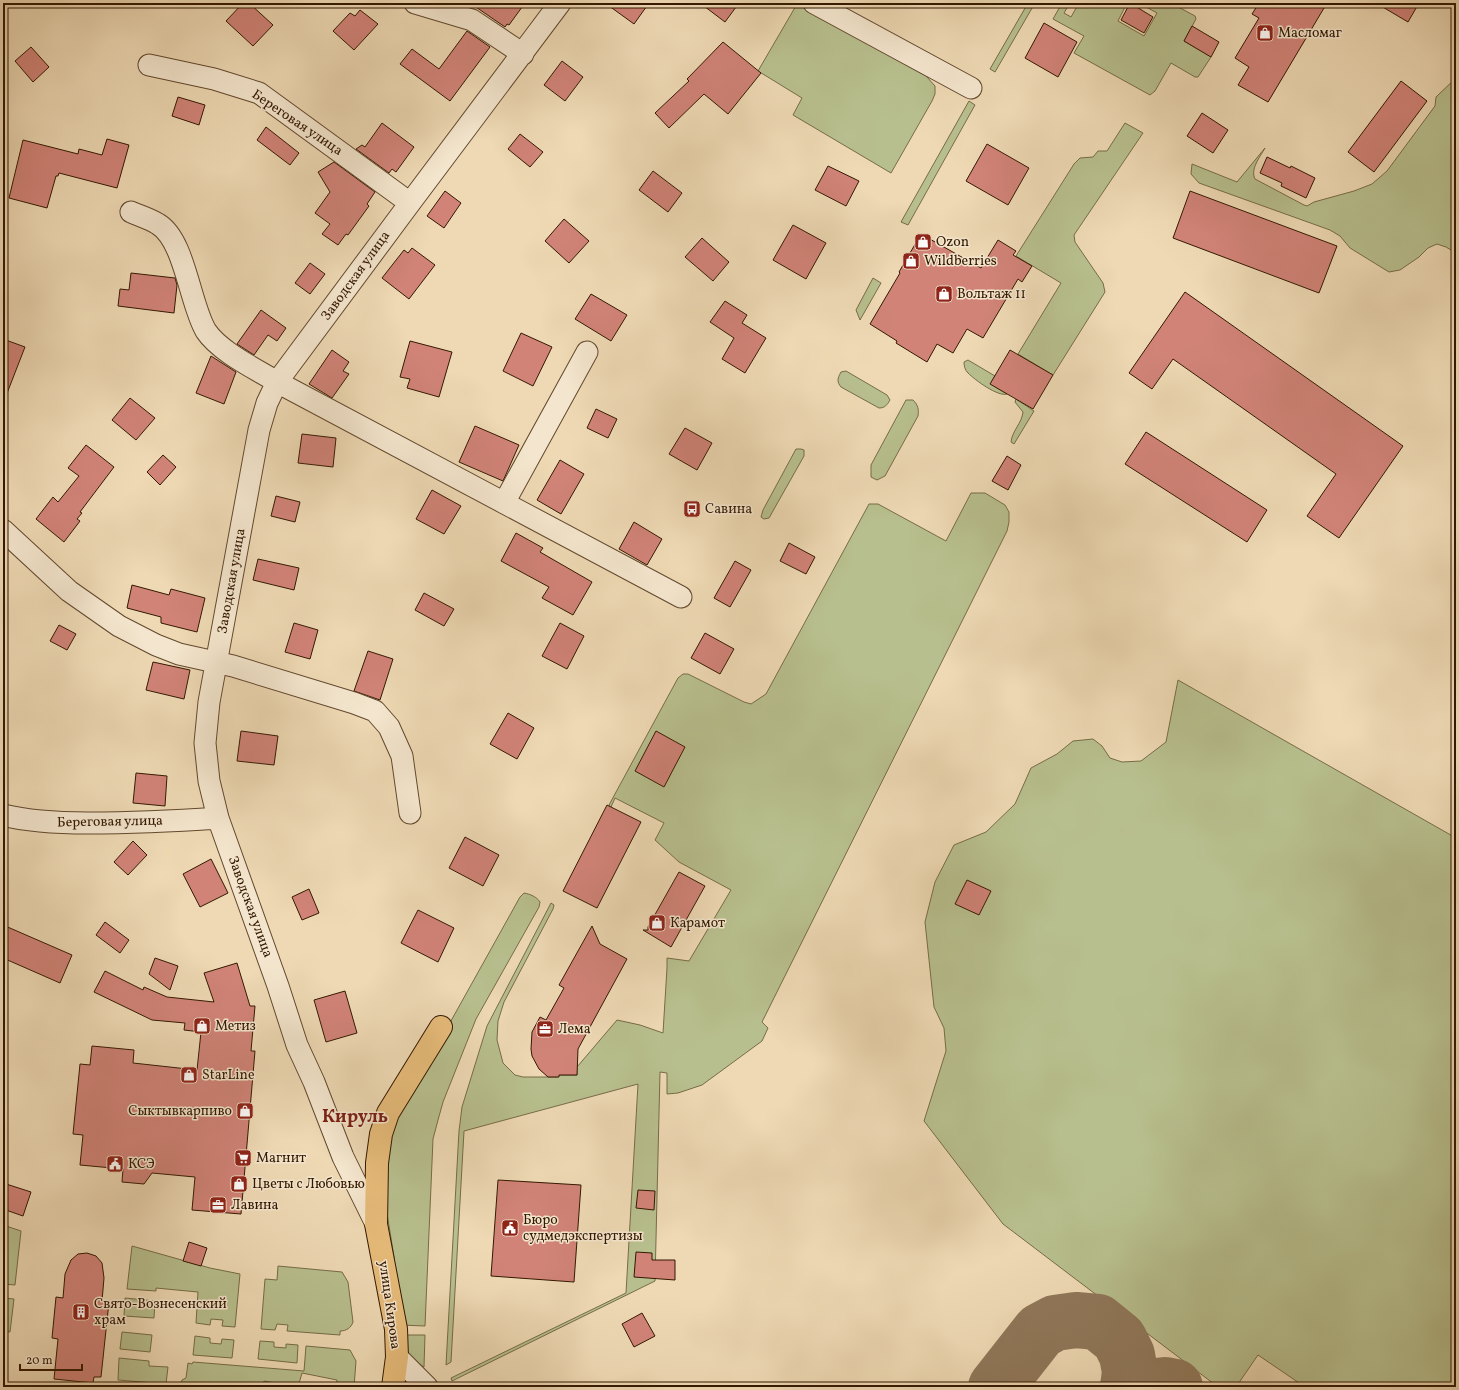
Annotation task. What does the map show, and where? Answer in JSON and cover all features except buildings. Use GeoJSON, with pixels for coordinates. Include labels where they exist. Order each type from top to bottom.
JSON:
{"type":"FeatureCollection","features":[{"type":"Feature","properties":{"kind":"main road","name":"улица Кирова"},"geometry":{"type":"LineString","coordinates":[[392,1387],[396,1357],[396,1329],[376,1224],[377,1163],[381,1134],[388,1113],[441,1027]]}},
{"type":"Feature","properties":{"kind":"street"},"geometry":{"type":"LineString","coordinates":[[415,3],[472,20],[523,54]]}},
{"type":"Feature","properties":{"kind":"street","name":"Заводская улица"},"geometry":{"type":"LineString","coordinates":[[376,1224],[344,1157],[314,1082],[297,1045],[278,986],[218,818],[209,780],[205,742],[209,702],[259,430],[267,403],[277,382],[560,3]]}},
{"type":"Feature","properties":{"kind":"street"},"geometry":{"type":"LineString","coordinates":[[814,3],[971,88]]}},
{"type":"Feature","properties":{"kind":"street","name":"Береговая улица"},"geometry":{"type":"LineString","coordinates":[[149,65],[214,79],[259,93],[410,203]]}},
{"type":"Feature","properties":{"kind":"street"},"geometry":{"type":"LineString","coordinates":[[130,212],[159,225],[170,235],[206,331],[220,347],[277,382],[681,597]]}},
{"type":"Feature","properties":{"kind":"street"},"geometry":{"type":"LineString","coordinates":[[504,503],[587,352]]}},
{"type":"Feature","properties":{"kind":"street"},"geometry":{"type":"LineString","coordinates":[[3,530],[69,591],[119,626],[156,645],[179,654],[240,668],[354,703],[375,711],[389,727],[402,756],[410,813]]}},
{"type":"Feature","properties":{"kind":"street","name":"Береговая улица"},"geometry":{"type":"LineString","coordinates":[[3,815],[48,822],[135,823],[218,818]]}},
{"type":"Feature","properties":{"kind":"street"},"geometry":{"type":"LineString","coordinates":[[396,1357],[427,1387]]}},
{"type":"Feature","properties":{"kind":"green space"},"geometry":{"type":"Polygon","coordinates":[[[1028,3],[1035,3],[995,72],[990,69],[1028,3]]]}},
{"type":"Feature","properties":{"kind":"green space"},"geometry":{"type":"Polygon","coordinates":[[[1062,3],[1070,3],[1064,13],[1071,17],[1079,3],[1127,3],[1118,21],[1144,36],[1157,13],[1139,3],[1171,3],[1195,16],[1196,19],[1184,41],[1211,57],[1198,77],[1195,77],[1171,63],[1155,91],[1150,95],[1074,53],[1084,36],[1053,19],[1062,3]]]}},
{"type":"Feature","properties":{"kind":"green space"},"geometry":{"type":"Polygon","coordinates":[[[797,4],[926,76],[935,86],[935,94],[932,101],[891,173],[793,115],[802,98],[758,71],[797,4]]]}},
{"type":"Feature","properties":{"kind":"green space"},"geometry":{"type":"Polygon","coordinates":[[[1456,78],[1456,253],[1437,244],[1428,248],[1419,257],[1400,270],[1389,272],[1350,248],[1340,236],[1330,230],[1199,183],[1191,174],[1192,164],[1237,182],[1265,148],[1255,167],[1255,179],[1304,205],[1307,206],[1314,202],[1354,191],[1372,184],[1387,171],[1435,106],[1436,97],[1456,78]]]}},
{"type":"Feature","properties":{"kind":"green space"},"geometry":{"type":"Polygon","coordinates":[[[969,101],[975,105],[908,225],[901,222],[969,101]]]}},
{"type":"Feature","properties":{"kind":"green space"},"geometry":{"type":"Polygon","coordinates":[[[1125,123],[1143,133],[1074,235],[1075,242],[1103,283],[1105,292],[1053,375],[1018,354],[1061,283],[1016,256],[1074,164],[1080,158],[1093,157],[1098,151],[1107,151],[1125,123]]]}},
{"type":"Feature","properties":{"kind":"green space"},"geometry":{"type":"Polygon","coordinates":[[[873,278],[881,283],[860,320],[856,310],[873,278]]]}},
{"type":"Feature","properties":{"kind":"green space"},"geometry":{"type":"Polygon","coordinates":[[[968,360],[995,376],[991,384],[1007,394],[993,391],[971,376],[964,366],[964,362],[968,360]]]}},
{"type":"Feature","properties":{"kind":"green space"},"geometry":{"type":"Polygon","coordinates":[[[846,371],[887,395],[890,400],[887,405],[879,408],[841,387],[838,380],[841,372],[846,371]]]}},
{"type":"Feature","properties":{"kind":"green space"},"geometry":{"type":"Polygon","coordinates":[[[1016,399],[1034,411],[1014,444],[1011,442],[1012,438],[1021,420],[1023,412],[1015,402],[1016,399]]]}},
{"type":"Feature","properties":{"kind":"green space"},"geometry":{"type":"Polygon","coordinates":[[[906,400],[913,400],[915,402],[918,407],[918,416],[885,476],[877,480],[871,477],[871,465],[906,400]]]}},
{"type":"Feature","properties":{"kind":"green space"},"geometry":{"type":"Polygon","coordinates":[[[796,449],[804,450],[804,456],[769,518],[764,519],[761,517],[763,510],[796,449]]]}},
{"type":"Feature","properties":{"kind":"green space"},"geometry":{"type":"Polygon","coordinates":[[[971,493],[985,493],[1005,505],[1009,512],[1007,531],[762,1022],[768,1028],[762,1041],[702,1085],[678,1093],[667,1094],[667,1073],[660,1072],[655,1281],[452,1381],[451,1378],[626,1293],[638,1084],[464,1131],[451,1362],[446,1365],[459,1131],[462,1107],[487,1026],[551,903],[554,905],[553,909],[504,1002],[498,1021],[497,1040],[503,1063],[515,1075],[523,1077],[558,1077],[559,1075],[577,1075],[577,1067],[617,1020],[640,1025],[663,1033],[667,958],[689,961],[731,890],[679,862],[655,840],[664,823],[615,798],[611,807],[609,805],[678,678],[683,674],[688,674],[744,702],[751,704],[766,694],[869,504],[878,504],[946,541],[971,493]]]}},
{"type":"Feature","properties":{"kind":"green space"},"geometry":{"type":"Polygon","coordinates":[[[1178,680],[1456,838],[1456,1387],[1305,1387],[1258,1355],[1236,1387],[1218,1387],[1003,1224],[924,1121],[946,1051],[944,1028],[934,1007],[925,922],[935,882],[954,845],[986,832],[1015,804],[1031,768],[1057,754],[1073,741],[1093,739],[1102,746],[1110,758],[1122,762],[1141,761],[1166,742],[1178,680]]]}},
{"type":"Feature","properties":{"kind":"green space"},"geometry":{"type":"Polygon","coordinates":[[[524,893],[537,899],[540,902],[539,907],[476,1019],[443,1102],[433,1139],[425,1326],[401,1325],[394,1257],[386,1207],[387,1160],[391,1138],[398,1116],[520,897],[524,893]]]}},
{"type":"Feature","properties":{"kind":"green space"},"geometry":{"type":"Polygon","coordinates":[[[3,1225],[21,1231],[15,1285],[3,1284],[3,1225]]]}},
{"type":"Feature","properties":{"kind":"green space"},"geometry":{"type":"Polygon","coordinates":[[[132,1246],[210,1268],[240,1274],[235,1327],[222,1326],[223,1320],[211,1319],[210,1325],[196,1323],[198,1292],[156,1288],[156,1291],[127,1289],[132,1246]]]}},
{"type":"Feature","properties":{"kind":"green space"},"geometry":{"type":"Polygon","coordinates":[[[278,1266],[342,1272],[348,1282],[353,1322],[351,1326],[346,1330],[340,1331],[340,1335],[287,1331],[288,1325],[277,1324],[275,1330],[261,1329],[265,1279],[277,1280],[278,1266]]]}},
{"type":"Feature","properties":{"kind":"green space"},"geometry":{"type":"Polygon","coordinates":[[[3,1298],[14,1299],[10,1332],[3,1331],[3,1298]]]}},
{"type":"Feature","properties":{"kind":"green space"},"geometry":{"type":"Polygon","coordinates":[[[125,1298],[155,1301],[154,1318],[124,1316],[125,1298]]]}},
{"type":"Feature","properties":{"kind":"green space"},"geometry":{"type":"Polygon","coordinates":[[[122,1332],[152,1335],[150,1352],[120,1349],[122,1332]]]}},
{"type":"Feature","properties":{"kind":"green space"},"geometry":{"type":"Polygon","coordinates":[[[401,1335],[425,1335],[424,1367],[404,1354],[401,1335]]]}},
{"type":"Feature","properties":{"kind":"green space"},"geometry":{"type":"Polygon","coordinates":[[[195,1336],[210,1338],[210,1343],[221,1344],[222,1339],[234,1340],[232,1358],[193,1355],[195,1336]]]}},
{"type":"Feature","properties":{"kind":"green space"},"geometry":{"type":"Polygon","coordinates":[[[260,1341],[274,1342],[274,1347],[286,1348],[286,1344],[298,1345],[297,1363],[258,1359],[260,1341]]]}},
{"type":"Feature","properties":{"kind":"green space"},"geometry":{"type":"Polygon","coordinates":[[[306,1346],[350,1350],[356,1361],[354,1387],[336,1387],[337,1380],[302,1373],[298,1387],[264,1381],[262,1387],[179,1387],[182,1380],[186,1378],[188,1363],[192,1364],[193,1362],[304,1371],[306,1346]]]}},
{"type":"Feature","properties":{"kind":"green space"},"geometry":{"type":"Polygon","coordinates":[[[119,1358],[149,1361],[149,1366],[168,1367],[166,1384],[118,1380],[119,1358]]]}},
{"type":"Feature","properties":{"kind":"taxiway"},"geometry":{"type":"LineString","coordinates":[[996,1387],[1040,1331],[1055,1323],[1076,1320],[1098,1322],[1119,1339],[1127,1355],[1130,1372],[1128,1387]]}},
{"type":"Feature","properties":{"kind":"taxiway"},"geometry":{"type":"LineString","coordinates":[[1146,1387],[1165,1385],[1175,1387]]}},
{"type":"Feature","properties":{"kind":"place","name":"Масломаг"},"geometry":{"type":"Point","coordinates":[1265,33]}},
{"type":"Feature","properties":{"kind":"place","name":"Ozon"},"geometry":{"type":"Point","coordinates":[923,242]}},
{"type":"Feature","properties":{"kind":"place","name":"Wildberries"},"geometry":{"type":"Point","coordinates":[911,261]}},
{"type":"Feature","properties":{"kind":"place","name":"Вольтаж 11"},"geometry":{"type":"Point","coordinates":[944,294]}},
{"type":"Feature","properties":{"kind":"place","name":"Савина"},"geometry":{"type":"Point","coordinates":[692,509]}},
{"type":"Feature","properties":{"kind":"place","name":"Карамот"},"geometry":{"type":"Point","coordinates":[657,923]}},
{"type":"Feature","properties":{"kind":"place","name":"Метиз"},"geometry":{"type":"Point","coordinates":[202,1026]}},
{"type":"Feature","properties":{"kind":"place","name":"Лема"},"geometry":{"type":"Point","coordinates":[545,1029]}},
{"type":"Feature","properties":{"kind":"place","name":"StarLine"},"geometry":{"type":"Point","coordinates":[189,1075]}},
{"type":"Feature","properties":{"kind":"place","name":"Сыктывкарпиво"},"geometry":{"type":"Point","coordinates":[245,1111]}},
{"type":"Feature","properties":{"kind":"place","name":"Магнит"},"geometry":{"type":"Point","coordinates":[243,1158]}},
{"type":"Feature","properties":{"kind":"place","name":"КСЭ"},"geometry":{"type":"Point","coordinates":[115,1164]}},
{"type":"Feature","properties":{"kind":"place","name":"Цветы с Любовью"},"geometry":{"type":"Point","coordinates":[239,1184]}},
{"type":"Feature","properties":{"kind":"place","name":"Лавина"},"geometry":{"type":"Point","coordinates":[218,1205]}},
{"type":"Feature","properties":{"kind":"place","name":"Бюро судмедэкспертизы"},"geometry":{"type":"Point","coordinates":[510,1228]}},
{"type":"Feature","properties":{"kind":"place","name":"Свято-Вознесенский храм"},"geometry":{"type":"Point","coordinates":[81,1312]}},
{"type":"Feature","properties":{"kind":"district","name":"Кируль"},"geometry":{"type":"Point","coordinates":[355,1117]}}]}
